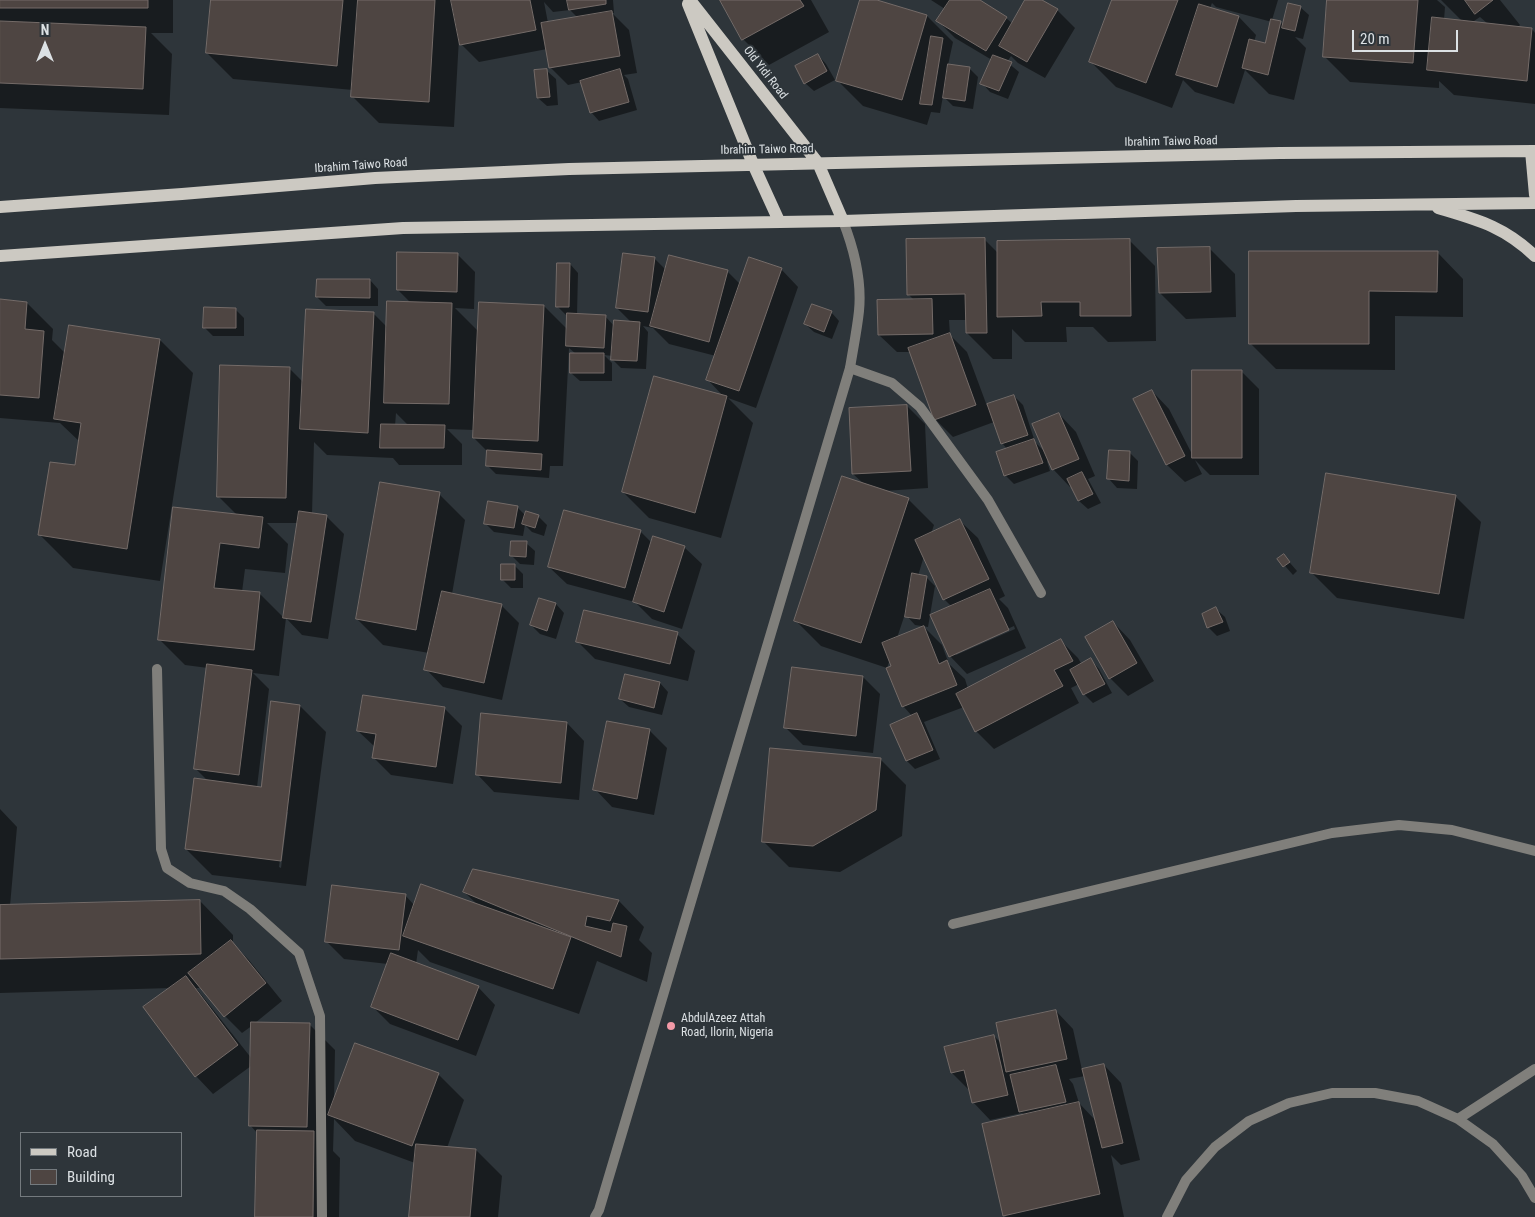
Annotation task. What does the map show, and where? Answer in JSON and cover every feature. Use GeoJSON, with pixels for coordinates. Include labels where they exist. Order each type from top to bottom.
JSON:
{"type":"FeatureCollection","features":[{"type":"Feature","properties":{"kind":"main road"},"geometry":{"type":"LineString","coordinates":[[686,0],[753,164],[779,221]]}},
{"type":"Feature","properties":{"kind":"main road","name":"Old Yidi Road"},"geometry":{"type":"LineString","coordinates":[[690,0],[818,163],[843,221]]}},
{"type":"Feature","properties":{"kind":"main road"},"geometry":{"type":"LineString","coordinates":[[1533,151],[1535,195]]}},
{"type":"Feature","properties":{"kind":"main road","name":"Ibrahim Taiwo Road"},"geometry":{"type":"LineString","coordinates":[[0,207],[375,178],[579,169],[1280,153],[1533,151]]}},
{"type":"Feature","properties":{"kind":"main road"},"geometry":{"type":"LineString","coordinates":[[0,256],[403,228],[843,221],[1296,206],[1535,203]]}},
{"type":"Feature","properties":{"kind":"main road"},"geometry":{"type":"LineString","coordinates":[[1426,204],[1486,222],[1512,236],[1535,256]]}},
{"type":"Feature","properties":{"kind":"street"},"geometry":{"type":"LineString","coordinates":[[595,1217],[605,1191],[850,368],[859,300],[852,242],[843,221]]}},
{"type":"Feature","properties":{"kind":"street"},"geometry":{"type":"LineString","coordinates":[[850,368],[892,383],[920,407],[988,500],[1041,593]]}},
{"type":"Feature","properties":{"kind":"street"},"geometry":{"type":"LineString","coordinates":[[157,668],[161,849],[167,868],[190,883],[224,891],[250,909],[298,953],[320,1016],[322,1217]]}},
{"type":"Feature","properties":{"kind":"street"},"geometry":{"type":"LineString","coordinates":[[953,924],[1332,833],[1399,825],[1452,830],[1535,851]]}},
{"type":"Feature","properties":{"kind":"street"},"geometry":{"type":"LineString","coordinates":[[1458,1119],[1535,1068]]}},
{"type":"Feature","properties":{"kind":"street"},"geometry":{"type":"LineString","coordinates":[[1167,1217],[1186,1180],[1214,1147],[1249,1121],[1289,1103],[1332,1093],[1375,1093],[1418,1101],[1458,1119],[1493,1144],[1522,1176],[1535,1198]]}},
{"type":"Feature","properties":{"kind":"building"},"geometry":{"type":"Polygon","coordinates":[[[0,0],[148,0],[148,8],[0,8],[0,0]]]}},
{"type":"Feature","properties":{"kind":"building"},"geometry":{"type":"Polygon","coordinates":[[[211,0],[343,0],[337,66],[206,53],[211,0]]]}},
{"type":"Feature","properties":{"kind":"building"},"geometry":{"type":"Polygon","coordinates":[[[358,0],[435,0],[429,102],[351,97],[358,0]]]}},
{"type":"Feature","properties":{"kind":"building"},"geometry":{"type":"Polygon","coordinates":[[[451,0],[530,0],[536,30],[460,45],[451,0]]]}},
{"type":"Feature","properties":{"kind":"building"},"geometry":{"type":"Polygon","coordinates":[[[567,0],[606,0],[606,4],[569,10],[567,0]]]}},
{"type":"Feature","properties":{"kind":"building"},"geometry":{"type":"Polygon","coordinates":[[[720,0],[800,0],[804,6],[742,40],[720,0]]]}},
{"type":"Feature","properties":{"kind":"building"},"geometry":{"type":"Polygon","coordinates":[[[860,0],[877,0],[927,15],[902,100],[836,81],[860,0]]]}},
{"type":"Feature","properties":{"kind":"building"},"geometry":{"type":"Polygon","coordinates":[[[950,0],[980,0],[1007,17],[986,51],[936,21],[950,0]]]}},
{"type":"Feature","properties":{"kind":"building"},"geometry":{"type":"Polygon","coordinates":[[[1025,0],[1042,0],[1058,9],[1027,62],[999,46],[1025,0]]]}},
{"type":"Feature","properties":{"kind":"building"},"geometry":{"type":"Polygon","coordinates":[[[1112,0],[1178,0],[1146,83],[1089,62],[1112,0]]]}},
{"type":"Feature","properties":{"kind":"building"},"geometry":{"type":"Polygon","coordinates":[[[1327,0],[1418,0],[1413,63],[1323,57],[1327,0]]]}},
{"type":"Feature","properties":{"kind":"building"},"geometry":{"type":"Polygon","coordinates":[[[1465,0],[1493,0],[1475,14],[1465,0]]]}},
{"type":"Feature","properties":{"kind":"building"},"geometry":{"type":"Polygon","coordinates":[[[1288,3],[1301,6],[1295,31],[1282,28],[1288,3]]]}},
{"type":"Feature","properties":{"kind":"building"},"geometry":{"type":"Polygon","coordinates":[[[1199,4],[1239,16],[1217,87],[1176,75],[1199,4]]]}},
{"type":"Feature","properties":{"kind":"building"},"geometry":{"type":"Polygon","coordinates":[[[612,11],[620,56],[549,68],[541,23],[612,11]]]}},
{"type":"Feature","properties":{"kind":"building"},"geometry":{"type":"Polygon","coordinates":[[[1432,17],[1532,28],[1527,81],[1427,70],[1432,17]]]}},
{"type":"Feature","properties":{"kind":"building"},"geometry":{"type":"Polygon","coordinates":[[[1271,19],[1281,21],[1268,75],[1242,68],[1249,39],[1265,43],[1271,19]]]}},
{"type":"Feature","properties":{"kind":"building"},"geometry":{"type":"Polygon","coordinates":[[[0,21],[146,27],[143,89],[0,83],[0,21]]]}},
{"type":"Feature","properties":{"kind":"building"},"geometry":{"type":"Polygon","coordinates":[[[931,36],[943,38],[932,105],[920,104],[931,36]]]}},
{"type":"Feature","properties":{"kind":"building"},"geometry":{"type":"Polygon","coordinates":[[[818,54],[827,71],[804,84],[795,66],[818,54]]]}},
{"type":"Feature","properties":{"kind":"building"},"geometry":{"type":"Polygon","coordinates":[[[993,55],[1012,62],[999,91],[980,84],[993,55]]]}},
{"type":"Feature","properties":{"kind":"building"},"geometry":{"type":"Polygon","coordinates":[[[948,64],[970,67],[965,101],[943,98],[948,64]]]}},
{"type":"Feature","properties":{"kind":"building"},"geometry":{"type":"Polygon","coordinates":[[[547,69],[550,97],[537,98],[534,70],[547,69]]]}},
{"type":"Feature","properties":{"kind":"building"},"geometry":{"type":"Polygon","coordinates":[[[620,69],[629,102],[590,113],[580,81],[620,69]]]}},
{"type":"Feature","properties":{"kind":"building"},"geometry":{"type":"Polygon","coordinates":[[[985,238],[987,333],[966,333],[965,294],[907,295],[906,239],[985,238]]]}},
{"type":"Feature","properties":{"kind":"building"},"geometry":{"type":"Polygon","coordinates":[[[1130,239],[1131,316],[1080,316],[1080,302],[1041,302],[1042,316],[997,317],[997,241],[1130,239]]]}},
{"type":"Feature","properties":{"kind":"building"},"geometry":{"type":"Polygon","coordinates":[[[1210,247],[1211,292],[1159,293],[1157,248],[1210,247]]]}},
{"type":"Feature","properties":{"kind":"building"},"geometry":{"type":"Polygon","coordinates":[[[1249,251],[1438,251],[1437,292],[1369,291],[1369,344],[1249,344],[1249,251]]]}},
{"type":"Feature","properties":{"kind":"building"},"geometry":{"type":"Polygon","coordinates":[[[397,252],[458,253],[457,292],[397,290],[397,252]]]}},
{"type":"Feature","properties":{"kind":"building"},"geometry":{"type":"Polygon","coordinates":[[[623,253],[655,257],[648,312],[616,308],[623,253]]]}},
{"type":"Feature","properties":{"kind":"building"},"geometry":{"type":"Polygon","coordinates":[[[669,255],[728,270],[709,342],[650,326],[669,255]]]}},
{"type":"Feature","properties":{"kind":"building"},"geometry":{"type":"Polygon","coordinates":[[[749,257],[782,268],[739,391],[706,380],[749,257]]]}},
{"type":"Feature","properties":{"kind":"building"},"geometry":{"type":"Polygon","coordinates":[[[557,263],[570,263],[569,307],[556,307],[557,263]]]}},
{"type":"Feature","properties":{"kind":"building"},"geometry":{"type":"Polygon","coordinates":[[[317,279],[370,279],[370,298],[316,297],[317,279]]]}},
{"type":"Feature","properties":{"kind":"building"},"geometry":{"type":"Polygon","coordinates":[[[0,299],[27,302],[25,329],[44,331],[39,398],[0,395],[0,299]]]}},
{"type":"Feature","properties":{"kind":"building"},"geometry":{"type":"Polygon","coordinates":[[[932,299],[933,334],[878,335],[877,300],[932,299]]]}},
{"type":"Feature","properties":{"kind":"building"},"geometry":{"type":"Polygon","coordinates":[[[387,301],[452,303],[449,404],[384,403],[387,301]]]}},
{"type":"Feature","properties":{"kind":"building"},"geometry":{"type":"Polygon","coordinates":[[[479,302],[544,305],[538,441],[473,438],[479,302]]]}},
{"type":"Feature","properties":{"kind":"building"},"geometry":{"type":"Polygon","coordinates":[[[812,304],[832,311],[824,332],[804,324],[812,304]]]}},
{"type":"Feature","properties":{"kind":"building"},"geometry":{"type":"Polygon","coordinates":[[[204,307],[236,308],[236,328],[203,328],[204,307]]]}},
{"type":"Feature","properties":{"kind":"building"},"geometry":{"type":"Polygon","coordinates":[[[306,309],[374,312],[368,433],[300,429],[306,309]]]}},
{"type":"Feature","properties":{"kind":"building"},"geometry":{"type":"Polygon","coordinates":[[[567,313],[606,315],[604,348],[566,346],[567,313]]]}},
{"type":"Feature","properties":{"kind":"building"},"geometry":{"type":"Polygon","coordinates":[[[614,320],[640,322],[637,361],[611,360],[614,320]]]}},
{"type":"Feature","properties":{"kind":"building"},"geometry":{"type":"Polygon","coordinates":[[[69,325],[160,339],[127,549],[38,535],[50,462],[75,465],[81,423],[54,419],[69,325]]]}},
{"type":"Feature","properties":{"kind":"building"},"geometry":{"type":"Polygon","coordinates":[[[950,333],[976,405],[934,420],[908,348],[950,333]]]}},
{"type":"Feature","properties":{"kind":"building"},"geometry":{"type":"Polygon","coordinates":[[[570,353],[604,353],[604,373],[570,373],[570,353]]]}},
{"type":"Feature","properties":{"kind":"building"},"geometry":{"type":"Polygon","coordinates":[[[220,365],[290,367],[286,498],[217,497],[220,365]]]}},
{"type":"Feature","properties":{"kind":"building"},"geometry":{"type":"Polygon","coordinates":[[[1192,370],[1242,370],[1242,458],[1192,458],[1192,370]]]}},
{"type":"Feature","properties":{"kind":"building"},"geometry":{"type":"Polygon","coordinates":[[[654,376],[727,396],[695,513],[622,492],[654,376]]]}},
{"type":"Feature","properties":{"kind":"building"},"geometry":{"type":"Polygon","coordinates":[[[1152,390],[1185,456],[1166,465],[1133,399],[1152,390]]]}},
{"type":"Feature","properties":{"kind":"building"},"geometry":{"type":"Polygon","coordinates":[[[1014,395],[1028,435],[1001,444],[987,404],[1014,395]]]}},
{"type":"Feature","properties":{"kind":"building"},"geometry":{"type":"Polygon","coordinates":[[[907,405],[911,471],[852,474],[849,408],[907,405]]]}},
{"type":"Feature","properties":{"kind":"building"},"geometry":{"type":"Polygon","coordinates":[[[1059,413],[1079,459],[1052,470],[1032,424],[1059,413]]]}},
{"type":"Feature","properties":{"kind":"building"},"geometry":{"type":"Polygon","coordinates":[[[381,424],[445,425],[444,448],[380,448],[381,424]]]}},
{"type":"Feature","properties":{"kind":"building"},"geometry":{"type":"Polygon","coordinates":[[[1034,439],[1043,463],[1004,476],[996,452],[1034,439]]]}},
{"type":"Feature","properties":{"kind":"building"},"geometry":{"type":"Polygon","coordinates":[[[487,450],[542,454],[541,470],[486,466],[487,450]]]}},
{"type":"Feature","properties":{"kind":"building"},"geometry":{"type":"Polygon","coordinates":[[[1109,450],[1130,451],[1129,481],[1107,479],[1109,450]]]}},
{"type":"Feature","properties":{"kind":"building"},"geometry":{"type":"Polygon","coordinates":[[[1082,472],[1093,494],[1078,501],[1067,479],[1082,472]]]}},
{"type":"Feature","properties":{"kind":"building"},"geometry":{"type":"Polygon","coordinates":[[[1326,473],[1456,495],[1439,594],[1310,573],[1326,473]]]}},
{"type":"Feature","properties":{"kind":"building"},"geometry":{"type":"Polygon","coordinates":[[[842,476],[909,498],[861,643],[794,621],[842,476]]]}},
{"type":"Feature","properties":{"kind":"building"},"geometry":{"type":"Polygon","coordinates":[[[380,482],[440,492],[416,630],[356,619],[380,482]]]}},
{"type":"Feature","properties":{"kind":"building"},"geometry":{"type":"Polygon","coordinates":[[[488,501],[518,506],[514,528],[484,524],[488,501]]]}},
{"type":"Feature","properties":{"kind":"building"},"geometry":{"type":"Polygon","coordinates":[[[173,507],[263,517],[259,548],[220,543],[214,588],[260,592],[254,650],[158,640],[173,507]]]}},
{"type":"Feature","properties":{"kind":"building"},"geometry":{"type":"Polygon","coordinates":[[[564,510],[641,530],[625,588],[548,567],[564,510]]]}},
{"type":"Feature","properties":{"kind":"building"},"geometry":{"type":"Polygon","coordinates":[[[299,511],[327,515],[311,622],[283,618],[299,511]]]}},
{"type":"Feature","properties":{"kind":"building"},"geometry":{"type":"Polygon","coordinates":[[[526,511],[539,515],[535,528],[522,524],[526,511]]]}},
{"type":"Feature","properties":{"kind":"building"},"geometry":{"type":"Polygon","coordinates":[[[960,519],[989,579],[943,600],[915,540],[960,519]]]}},
{"type":"Feature","properties":{"kind":"building"},"geometry":{"type":"Polygon","coordinates":[[[653,536],[685,546],[664,612],[633,602],[653,536]]]}},
{"type":"Feature","properties":{"kind":"building"},"geometry":{"type":"Polygon","coordinates":[[[511,541],[527,541],[526,557],[510,556],[511,541]]]}},
{"type":"Feature","properties":{"kind":"building"},"geometry":{"type":"Polygon","coordinates":[[[1284,554],[1290,562],[1283,567],[1277,559],[1284,554]]]}},
{"type":"Feature","properties":{"kind":"building"},"geometry":{"type":"Polygon","coordinates":[[[501,564],[515,564],[515,580],[501,580],[501,564]]]}},
{"type":"Feature","properties":{"kind":"building"},"geometry":{"type":"Polygon","coordinates":[[[912,573],[927,576],[920,619],[905,617],[912,573]]]}},
{"type":"Feature","properties":{"kind":"building"},"geometry":{"type":"Polygon","coordinates":[[[990,589],[1009,630],[949,657],[930,615],[990,589]]]}},
{"type":"Feature","properties":{"kind":"building"},"geometry":{"type":"Polygon","coordinates":[[[442,591],[502,604],[484,683],[424,670],[442,591]]]}},
{"type":"Feature","properties":{"kind":"building"},"geometry":{"type":"Polygon","coordinates":[[[539,598],[556,603],[547,631],[530,625],[539,598]]]}},
{"type":"Feature","properties":{"kind":"building"},"geometry":{"type":"Polygon","coordinates":[[[1216,607],[1223,622],[1207,628],[1202,614],[1216,607]]]}},
{"type":"Feature","properties":{"kind":"building"},"geometry":{"type":"Polygon","coordinates":[[[584,610],[678,632],[670,664],[576,642],[584,610]]]}},
{"type":"Feature","properties":{"kind":"building"},"geometry":{"type":"Polygon","coordinates":[[[1113,621],[1137,663],[1109,679],[1085,637],[1113,621]]]}},
{"type":"Feature","properties":{"kind":"building"},"geometry":{"type":"Polygon","coordinates":[[[924,626],[939,664],[947,660],[957,685],[902,707],[886,668],[891,666],[882,643],[924,626]]]}},
{"type":"Feature","properties":{"kind":"building"},"geometry":{"type":"Polygon","coordinates":[[[1061,639],[1073,661],[1054,670],[1063,686],[975,732],[956,694],[1061,639]]]}},
{"type":"Feature","properties":{"kind":"building"},"geometry":{"type":"Polygon","coordinates":[[[1091,658],[1105,684],[1083,695],[1070,670],[1091,658]]]}},
{"type":"Feature","properties":{"kind":"building"},"geometry":{"type":"Polygon","coordinates":[[[207,664],[252,670],[239,775],[194,769],[207,664]]]}},
{"type":"Feature","properties":{"kind":"building"},"geometry":{"type":"Polygon","coordinates":[[[792,667],[863,676],[856,736],[784,728],[792,667]]]}},
{"type":"Feature","properties":{"kind":"building"},"geometry":{"type":"Polygon","coordinates":[[[625,674],[660,682],[654,708],[619,699],[625,674]]]}},
{"type":"Feature","properties":{"kind":"building"},"geometry":{"type":"Polygon","coordinates":[[[363,695],[445,707],[436,767],[372,758],[376,734],[357,731],[363,695]]]}},
{"type":"Feature","properties":{"kind":"building"},"geometry":{"type":"Polygon","coordinates":[[[271,701],[300,705],[281,861],[185,849],[194,778],[261,787],[271,701]]]}},
{"type":"Feature","properties":{"kind":"building"},"geometry":{"type":"Polygon","coordinates":[[[481,713],[567,722],[561,783],[476,775],[481,713]]]}},
{"type":"Feature","properties":{"kind":"building"},"geometry":{"type":"Polygon","coordinates":[[[917,713],[933,750],[906,761],[890,725],[917,713]]]}},
{"type":"Feature","properties":{"kind":"building"},"geometry":{"type":"Polygon","coordinates":[[[607,721],[650,729],[637,799],[593,790],[607,721]]]}},
{"type":"Feature","properties":{"kind":"building"},"geometry":{"type":"Polygon","coordinates":[[[770,748],[881,758],[876,810],[813,846],[762,842],[770,748]]]}},
{"type":"Feature","properties":{"kind":"building"},"geometry":{"type":"Polygon","coordinates":[[[473,869],[619,900],[610,921],[587,916],[585,926],[611,932],[613,923],[627,926],[621,957],[463,892],[473,869]]]}},
{"type":"Feature","properties":{"kind":"building"},"geometry":{"type":"Polygon","coordinates":[[[421,884],[571,937],[553,989],[403,936],[421,884]]]}},
{"type":"Feature","properties":{"kind":"building"},"geometry":{"type":"Polygon","coordinates":[[[332,885],[406,894],[399,950],[325,942],[332,885]]]}},
{"type":"Feature","properties":{"kind":"building"},"geometry":{"type":"Polygon","coordinates":[[[200,900],[201,954],[0,959],[0,905],[200,900]]]}},
{"type":"Feature","properties":{"kind":"building"},"geometry":{"type":"Polygon","coordinates":[[[231,940],[266,983],[224,1017],[188,973],[231,940]]]}},
{"type":"Feature","properties":{"kind":"building"},"geometry":{"type":"Polygon","coordinates":[[[391,953],[479,986],[458,1040],[371,1007],[391,953]]]}},
{"type":"Feature","properties":{"kind":"building"},"geometry":{"type":"Polygon","coordinates":[[[186,976],[238,1045],[195,1077],[143,1007],[186,976]]]}},
{"type":"Feature","properties":{"kind":"building"},"geometry":{"type":"Polygon","coordinates":[[[1056,1010],[1067,1059],[1006,1072],[996,1023],[1056,1010]]]}},
{"type":"Feature","properties":{"kind":"building"},"geometry":{"type":"Polygon","coordinates":[[[251,1022],[310,1023],[307,1127],[249,1126],[251,1022]]]}},
{"type":"Feature","properties":{"kind":"building"},"geometry":{"type":"Polygon","coordinates":[[[994,1035],[1008,1095],[972,1103],[964,1070],[951,1073],[944,1047],[994,1035]]]}},
{"type":"Feature","properties":{"kind":"building"},"geometry":{"type":"Polygon","coordinates":[[[355,1043],[439,1073],[412,1146],[328,1115],[355,1043]]]}},
{"type":"Feature","properties":{"kind":"building"},"geometry":{"type":"Polygon","coordinates":[[[1104,1064],[1123,1143],[1102,1148],[1082,1069],[1104,1064]]]}},
{"type":"Feature","properties":{"kind":"building"},"geometry":{"type":"Polygon","coordinates":[[[1056,1065],[1066,1102],[1019,1112],[1010,1075],[1056,1065]]]}},
{"type":"Feature","properties":{"kind":"building"},"geometry":{"type":"Polygon","coordinates":[[[1079,1102],[1100,1194],[1003,1216],[982,1124],[1079,1102]]]}},
{"type":"Feature","properties":{"kind":"building"},"geometry":{"type":"Polygon","coordinates":[[[257,1130],[314,1131],[313,1217],[255,1217],[257,1130]]]}},
{"type":"Feature","properties":{"kind":"building"},"geometry":{"type":"Polygon","coordinates":[[[416,1144],[476,1149],[470,1217],[409,1217],[416,1144]]]}},
{"type":"Feature","properties":{"kind":"place","name":"AbdulAzeez Attah Road, Ilorin, Nigeria"},"geometry":{"type":"Point","coordinates":[671,1026]}}]}
